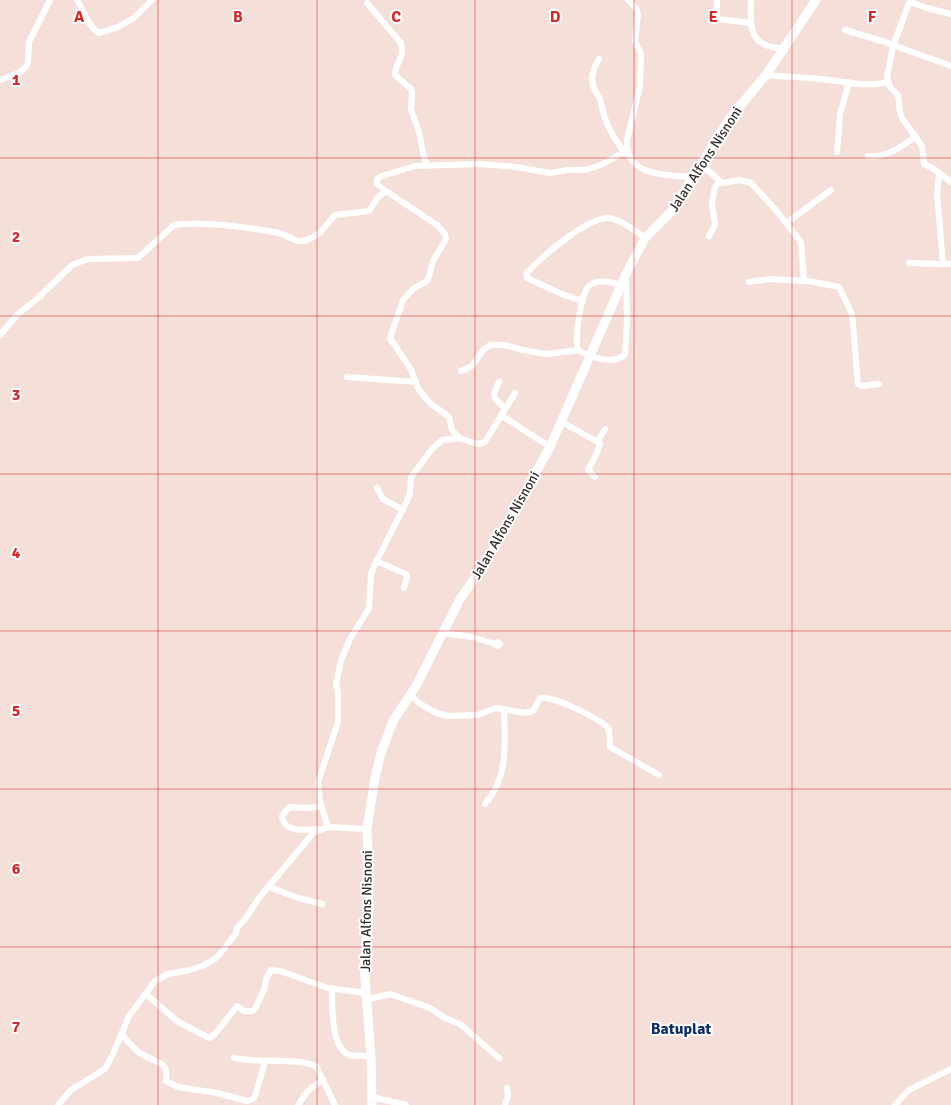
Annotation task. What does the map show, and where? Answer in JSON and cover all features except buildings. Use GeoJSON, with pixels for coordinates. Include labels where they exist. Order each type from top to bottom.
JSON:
{"type":"FeatureCollection","features":[{"type":"Feature","properties":{"kind":"main road","name":"Jalan Alfons Nisnoni"},"geometry":{"type":"LineString","coordinates":[[372,1101],[371,1056],[364,967],[369,898],[367,829],[373,788],[393,721],[416,686],[444,634],[460,599],[486,562],[550,447],[626,274],[645,238],[671,212],[730,118],[766,76],[816,0]]}},
{"type":"Feature","properties":{"kind":"street"},"geometry":{"type":"LineString","coordinates":[[0,80],[19,73],[26,67],[30,39],[50,0]]}},
{"type":"Feature","properties":{"kind":"street"},"geometry":{"type":"LineString","coordinates":[[77,0],[92,27],[99,33],[118,27],[134,18],[152,0]]}},
{"type":"Feature","properties":{"kind":"street"},"geometry":{"type":"LineString","coordinates":[[626,154],[627,140],[640,86],[641,54],[636,41],[638,14],[636,8],[628,0]]}},
{"type":"Feature","properties":{"kind":"street"},"geometry":{"type":"LineString","coordinates":[[717,0],[717,19],[750,23]]}},
{"type":"Feature","properties":{"kind":"street"},"geometry":{"type":"LineString","coordinates":[[751,0],[751,29],[761,44],[774,48],[783,48]]}},
{"type":"Feature","properties":{"kind":"street"},"geometry":{"type":"LineString","coordinates":[[951,14],[926,8],[910,1],[893,46],[887,73],[887,82],[898,94],[902,118],[922,146],[923,163],[951,182]]}},
{"type":"Feature","properties":{"kind":"street"},"geometry":{"type":"LineString","coordinates":[[367,3],[401,43],[401,58],[395,75],[411,89],[411,110],[419,132],[427,166]]}},
{"type":"Feature","properties":{"kind":"street"},"geometry":{"type":"LineString","coordinates":[[845,30],[951,66]]}},
{"type":"Feature","properties":{"kind":"street"},"geometry":{"type":"LineString","coordinates":[[599,58],[593,72],[593,88],[599,97],[603,115],[612,138],[641,168],[653,173],[692,177]]}},
{"type":"Feature","properties":{"kind":"street"},"geometry":{"type":"LineString","coordinates":[[766,76],[866,85],[887,82]]}},
{"type":"Feature","properties":{"kind":"street"},"geometry":{"type":"LineString","coordinates":[[837,152],[840,114],[849,82]]}},
{"type":"Feature","properties":{"kind":"street"},"geometry":{"type":"LineString","coordinates":[[868,156],[875,157],[896,150],[916,136]]}},
{"type":"Feature","properties":{"kind":"street"},"geometry":{"type":"LineString","coordinates":[[459,438],[452,430],[449,417],[430,402],[419,390],[410,368],[390,338],[403,300],[413,289],[428,280],[433,261],[446,237],[445,232],[386,191],[376,181],[378,178],[410,166],[481,164],[517,167],[550,174],[567,170],[585,170],[626,154]]}},
{"type":"Feature","properties":{"kind":"street"},"geometry":{"type":"LineString","coordinates":[[701,164],[719,182],[726,183],[740,180],[752,184],[801,242],[803,280],[805,281]]}},
{"type":"Feature","properties":{"kind":"street"},"geometry":{"type":"LineString","coordinates":[[939,174],[937,194],[943,264]]}},
{"type":"Feature","properties":{"kind":"street"},"geometry":{"type":"LineString","coordinates":[[709,236],[715,225],[712,203],[715,187],[719,182]]}},
{"type":"Feature","properties":{"kind":"street"},"geometry":{"type":"LineString","coordinates":[[786,223],[831,190]]}},
{"type":"Feature","properties":{"kind":"street"},"geometry":{"type":"LineString","coordinates":[[0,335],[17,315],[38,298],[72,264],[88,259],[138,258],[174,225],[200,224],[261,230],[284,234],[297,242],[301,242],[319,234],[336,215],[369,211],[378,197],[386,191]]}},
{"type":"Feature","properties":{"kind":"street"},"geometry":{"type":"LineString","coordinates":[[582,301],[527,278],[526,274],[537,261],[559,244],[589,224],[604,218],[616,220],[645,238]]}},
{"type":"Feature","properties":{"kind":"street"},"geometry":{"type":"LineString","coordinates":[[909,263],[951,264]]}},
{"type":"Feature","properties":{"kind":"street"},"geometry":{"type":"LineString","coordinates":[[461,371],[472,366],[485,348],[490,345],[508,346],[547,354],[578,350],[590,355],[615,360],[621,358],[625,354],[627,319],[626,274]]}},
{"type":"Feature","properties":{"kind":"street"},"geometry":{"type":"LineString","coordinates":[[749,282],[770,279],[805,281],[839,286],[852,314],[858,384],[862,386],[879,384]]}},
{"type":"Feature","properties":{"kind":"street"},"geometry":{"type":"LineString","coordinates":[[578,350],[576,340],[584,293],[594,283],[605,281],[622,285]]}},
{"type":"Feature","properties":{"kind":"street"},"geometry":{"type":"LineString","coordinates":[[347,377],[416,382]]}},
{"type":"Feature","properties":{"kind":"street"},"geometry":{"type":"LineString","coordinates":[[499,382],[494,391],[494,396],[496,401],[505,408]]}},
{"type":"Feature","properties":{"kind":"street"},"geometry":{"type":"LineString","coordinates":[[328,827],[321,806],[318,782],[338,722],[337,680],[341,660],[368,608],[371,574],[410,494],[411,478],[432,449],[442,440],[459,438],[482,444],[516,393]]}},
{"type":"Feature","properties":{"kind":"street"},"geometry":{"type":"LineString","coordinates":[[501,416],[550,447]]}},
{"type":"Feature","properties":{"kind":"street"},"geometry":{"type":"LineString","coordinates":[[562,422],[598,441]]}},
{"type":"Feature","properties":{"kind":"street"},"geometry":{"type":"LineString","coordinates":[[595,477],[588,470],[600,444],[598,441],[605,429]]}},
{"type":"Feature","properties":{"kind":"street"},"geometry":{"type":"LineString","coordinates":[[377,488],[383,500],[403,510]]}},
{"type":"Feature","properties":{"kind":"street"},"geometry":{"type":"LineString","coordinates":[[376,561],[406,574],[404,588]]}},
{"type":"Feature","properties":{"kind":"street"},"geometry":{"type":"LineString","coordinates":[[444,634],[472,637],[495,644]]}},
{"type":"Feature","properties":{"kind":"street"},"geometry":{"type":"LineString","coordinates":[[410,694],[419,703],[434,712],[448,716],[477,716],[490,709],[504,709],[525,714],[537,707],[540,698],[546,697],[602,722],[609,729],[610,747],[659,775]]}},
{"type":"Feature","properties":{"kind":"street"},"geometry":{"type":"LineString","coordinates":[[484,804],[498,783],[504,765],[504,709]]}},
{"type":"Feature","properties":{"kind":"street"},"geometry":{"type":"LineString","coordinates":[[321,806],[310,808],[290,807],[282,816],[285,823],[293,829],[328,827],[367,829]]}},
{"type":"Feature","properties":{"kind":"street"},"geometry":{"type":"LineString","coordinates":[[58,1105],[71,1090],[105,1069],[129,1016],[150,987],[160,977],[190,970],[216,959],[236,934],[237,928],[259,898],[270,887],[289,861],[319,829]]}},
{"type":"Feature","properties":{"kind":"street"},"geometry":{"type":"LineString","coordinates":[[270,887],[295,897],[322,904]]}},
{"type":"Feature","properties":{"kind":"street"},"geometry":{"type":"LineString","coordinates":[[146,994],[177,1021],[209,1038],[215,1034],[237,1006],[244,1010],[252,1011],[255,1009],[265,987],[266,978],[271,970],[280,970],[332,988],[366,997],[390,994],[430,1008],[445,1018],[460,1024],[499,1058]]}},
{"type":"Feature","properties":{"kind":"street"},"geometry":{"type":"LineString","coordinates":[[332,988],[332,1019],[334,1030],[342,1049],[351,1055],[371,1056]]}},
{"type":"Feature","properties":{"kind":"street"},"geometry":{"type":"LineString","coordinates":[[121,1034],[138,1052],[163,1065],[166,1070],[166,1080],[171,1084],[246,1101],[254,1099],[256,1096],[265,1062]]}},
{"type":"Feature","properties":{"kind":"street"},"geometry":{"type":"LineString","coordinates":[[234,1058],[265,1062],[311,1064],[319,1069],[335,1105]]}},
{"type":"Feature","properties":{"kind":"street"},"geometry":{"type":"LineString","coordinates":[[895,1105],[909,1090],[951,1069]]}},
{"type":"Feature","properties":{"kind":"street"},"geometry":{"type":"LineString","coordinates":[[298,1105],[307,1092],[323,1079]]}},
{"type":"Feature","properties":{"kind":"street"},"geometry":{"type":"LineString","coordinates":[[505,1105],[508,1096],[507,1088]]}},
{"type":"Feature","properties":{"kind":"street"},"geometry":{"type":"LineString","coordinates":[[372,1101],[406,1105]]}},
{"type":"Feature","properties":{"kind":"district","name":"Batuplat"},"geometry":{"type":"Point","coordinates":[681,1028]}}]}
